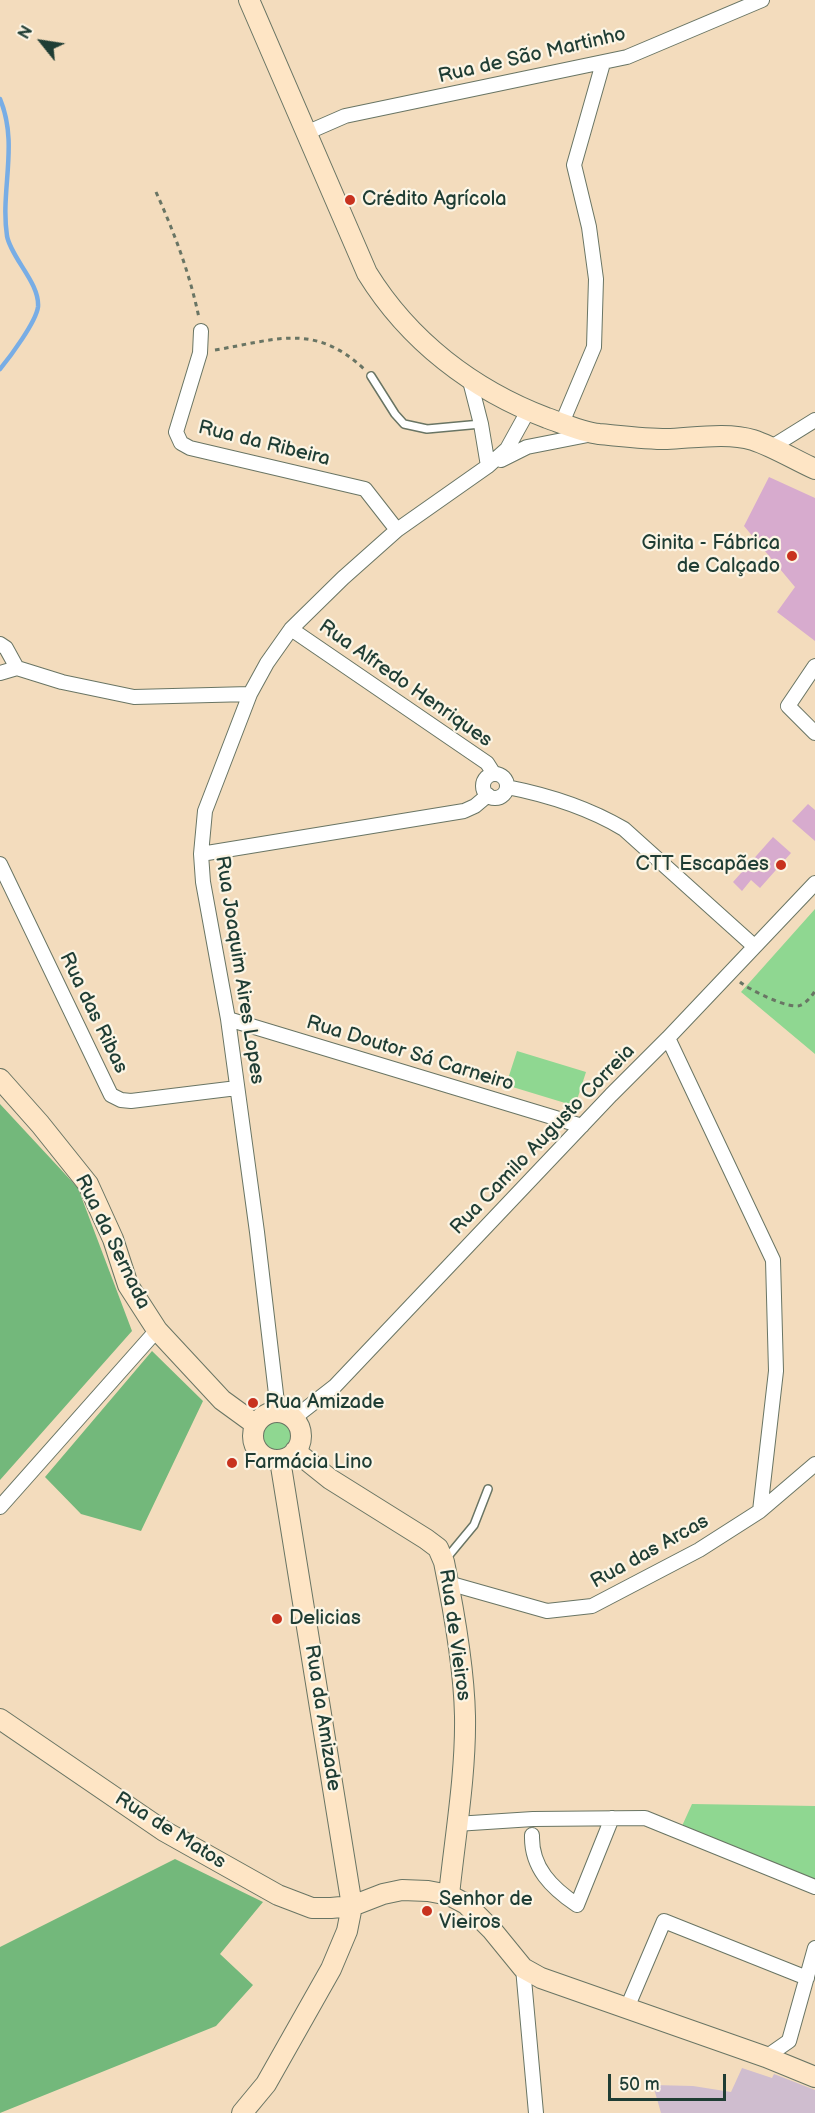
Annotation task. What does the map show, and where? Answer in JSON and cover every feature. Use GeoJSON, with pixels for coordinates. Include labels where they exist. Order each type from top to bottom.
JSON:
{"type":"FeatureCollection","features":[{"type":"Feature","properties":{"kind":"street"},"geometry":{"type":"LineString","coordinates":[[249,0],[352,242],[381,297],[418,338],[471,381],[528,411],[596,434]]}},
{"type":"Feature","properties":{"kind":"street","name":"Rua de São Martinho"},"geometry":{"type":"LineString","coordinates":[[306,133],[345,116],[627,57],[762,0]]}},
{"type":"Feature","properties":{"kind":"street"},"geometry":{"type":"LineString","coordinates":[[562,423],[594,346],[596,279],[589,226],[574,165],[603,63]]}},
{"type":"Feature","properties":{"kind":"street","name":"Rua da Ribeira"},"geometry":{"type":"LineString","coordinates":[[201,331],[200,352],[176,432],[181,443],[190,448],[365,489],[397,530]]}},
{"type":"Feature","properties":{"kind":"street"},"geometry":{"type":"LineString","coordinates":[[471,381],[488,466]]}},
{"type":"Feature","properties":{"kind":"street"},"geometry":{"type":"LineString","coordinates":[[488,466],[507,449],[528,411]]}},
{"type":"Feature","properties":{"kind":"street"},"geometry":{"type":"LineString","coordinates":[[770,448],[815,420]]}},
{"type":"Feature","properties":{"kind":"street"},"geometry":{"type":"LineString","coordinates":[[488,466],[527,447],[596,434],[664,439],[715,436],[752,440],[815,469]]}},
{"type":"Feature","properties":{"kind":"street","name":"Rua Joaquim Aires Lopes"},"geometry":{"type":"LineString","coordinates":[[286,1415],[228,1019],[203,882],[201,854],[205,811],[250,694],[267,663],[291,628],[342,578],[397,530],[488,466]]}},
{"type":"Feature","properties":{"kind":"street","name":"Rua Alfredo Henriques"},"geometry":{"type":"LineString","coordinates":[[291,628],[487,763],[494,774],[505,778],[507,787]]}},
{"type":"Feature","properties":{"kind":"street"},"geometry":{"type":"LineString","coordinates":[[0,644],[6,648],[17,668]]}},
{"type":"Feature","properties":{"kind":"street"},"geometry":{"type":"LineString","coordinates":[[815,666],[788,706],[815,733]]}},
{"type":"Feature","properties":{"kind":"street"},"geometry":{"type":"LineString","coordinates":[[0,673],[17,668],[62,682],[134,697],[250,694]]}},
{"type":"Feature","properties":{"kind":"street","name":"Rua Alfredo Henriques"},"geometry":{"type":"LineString","coordinates":[[488,795],[484,788],[485,780],[494,774]]}},
{"type":"Feature","properties":{"kind":"street"},"geometry":{"type":"LineString","coordinates":[[201,854],[464,811],[475,806],[488,795],[498,797],[505,793],[507,787],[549,795],[604,817],[624,829],[754,946]]}},
{"type":"Feature","properties":{"kind":"street","name":"Rua das Ribas"},"geometry":{"type":"LineString","coordinates":[[0,864],[111,1095],[121,1100],[131,1101],[237,1088]]}},
{"type":"Feature","properties":{"kind":"street","name":"Rua Camilo Augusto Correia"},"geometry":{"type":"LineString","coordinates":[[286,1415],[335,1386],[815,883]]}},
{"type":"Feature","properties":{"kind":"street","name":"Rua Doutor Sá Carneiro"},"geometry":{"type":"LineString","coordinates":[[228,1019],[582,1126]]}},
{"type":"Feature","properties":{"kind":"street"},"geometry":{"type":"LineString","coordinates":[[668,1038],[773,1260],[776,1371],[760,1511]]}},
{"type":"Feature","properties":{"kind":"street","name":"Rua da Sernada"},"geometry":{"type":"LineString","coordinates":[[0,1079],[88,1184],[113,1239],[128,1285],[157,1330],[222,1400],[255,1424]]}},
{"type":"Feature","properties":{"kind":"street"},"geometry":{"type":"LineString","coordinates":[[0,1507],[157,1330]]}},
{"type":"Feature","properties":{"kind":"street"},"geometry":{"type":"LineString","coordinates":[[265,1414],[286,1415],[301,1431],[301,1438],[288,1456],[265,1457],[255,1446],[253,1431],[255,1424],[265,1414]]}},
{"type":"Feature","properties":{"kind":"street","name":"Rua de Vieiros"},"geometry":{"type":"LineString","coordinates":[[288,1456],[330,1479],[426,1539],[438,1548],[444,1562],[463,1684],[465,1718],[449,1895]]}},
{"type":"Feature","properties":{"kind":"street","name":"Rua da Amizade"},"geometry":{"type":"LineString","coordinates":[[288,1456],[352,1906]]}},
{"type":"Feature","properties":{"kind":"street","name":"Rua das Arcas"},"geometry":{"type":"LineString","coordinates":[[448,1582],[546,1611],[592,1606],[699,1550],[760,1511],[815,1464]]}},
{"type":"Feature","properties":{"kind":"street","name":"Rua de Matos"},"geometry":{"type":"LineString","coordinates":[[0,1719],[164,1831],[278,1895],[312,1908],[352,1906]]}},
{"type":"Feature","properties":{"kind":"street"},"geometry":{"type":"LineString","coordinates":[[532,1835],[532,1846],[541,1871],[555,1890],[577,1905],[612,1818]]}},
{"type":"Feature","properties":{"kind":"street"},"geometry":{"type":"LineString","coordinates":[[456,1824],[533,1819],[645,1818],[815,1887]]}},
{"type":"Feature","properties":{"kind":"street"},"geometry":{"type":"LineString","coordinates":[[242,2113],[267,2084],[331,1969],[347,1931],[352,1906],[383,1894],[402,1890],[449,1895],[466,1904],[492,1930],[523,1968],[541,1978],[766,2057],[815,2077]]}},
{"type":"Feature","properties":{"kind":"street"},"geometry":{"type":"LineString","coordinates":[[627,2008],[664,1921],[807,1978]]}},
{"type":"Feature","properties":{"kind":"street"},"geometry":{"type":"LineString","coordinates":[[766,2057],[789,2041],[815,1948]]}},
{"type":"Feature","properties":{"kind":"street"},"geometry":{"type":"LineString","coordinates":[[523,1968],[536,2113]]}},
{"type":"Feature","properties":{"kind":"lane"},"geometry":{"type":"LineString","coordinates":[[371,376],[404,424],[427,429],[481,424]]}},
{"type":"Feature","properties":{"kind":"lane"},"geometry":{"type":"LineString","coordinates":[[444,1562],[474,1524],[488,1489]]}},
{"type":"Feature","properties":{"kind":"path"},"geometry":{"type":"LineString","coordinates":[[156,192],[171,225],[183,261],[197,308],[201,331]]}},
{"type":"Feature","properties":{"kind":"path"},"geometry":{"type":"LineString","coordinates":[[200,352],[300,337],[320,341],[339,351],[354,360],[371,376]]}},
{"type":"Feature","properties":{"kind":"path"},"geometry":{"type":"LineString","coordinates":[[729,972],[747,988],[761,996],[770,997],[788,1005],[802,1005],[815,991]]}},
{"type":"Feature","properties":{"kind":"shaded area"},"geometry":{"type":"Polygon","coordinates":[[[742,2068],[772,2078],[774,2074],[815,2090],[815,2113],[661,2113],[653,2085],[693,2086],[731,2092],[742,2068]]]}},
{"type":"Feature","properties":{"kind":"green space"},"geometry":{"type":"Polygon","coordinates":[[[815,909],[815,1054],[741,992],[815,909]]]}},
{"type":"Feature","properties":{"kind":"green space"},"geometry":{"type":"Polygon","coordinates":[[[517,1051],[586,1072],[575,1106],[506,1085],[517,1051]]]}},
{"type":"Feature","properties":{"kind":"green space"},"geometry":{"type":"Polygon","coordinates":[[[0,1104],[78,1188],[132,1331],[0,1480],[0,1104]]]}},
{"type":"Feature","properties":{"kind":"green space"},"geometry":{"type":"Polygon","coordinates":[[[152,1351],[203,1401],[141,1531],[81,1514],[45,1477],[152,1351]]]}},
{"type":"Feature","properties":{"kind":"green space"},"geometry":{"type":"Polygon","coordinates":[[[276,1420],[282,1421],[290,1429],[290,1441],[282,1449],[276,1450],[270,1449],[262,1441],[261,1435],[262,1429],[270,1421],[276,1420]]]}},
{"type":"Feature","properties":{"kind":"green space"},"geometry":{"type":"Polygon","coordinates":[[[692,1804],[815,1806],[815,1881],[682,1826],[692,1804]]]}},
{"type":"Feature","properties":{"kind":"green space"},"geometry":{"type":"Polygon","coordinates":[[[175,1859],[263,1902],[220,1954],[253,1985],[216,2026],[0,2113],[0,1947],[175,1859]]]}},
{"type":"Feature","properties":{"kind":"building","name":"Ginita - Fábrica de Calçado"},"geometry":{"type":"Polygon","coordinates":[[[769,477],[815,498],[815,641],[777,612],[795,587],[744,526],[769,477]]]}},
{"type":"Feature","properties":{"kind":"building"},"geometry":{"type":"Polygon","coordinates":[[[808,804],[815,810],[815,841],[792,821],[808,804]]]}},
{"type":"Feature","properties":{"kind":"building"},"geometry":{"type":"Polygon","coordinates":[[[773,837],[791,853],[760,888],[751,880],[742,891],[733,882],[773,837]]]}},
{"type":"Feature","properties":{"kind":"waterway"},"geometry":{"type":"LineString","coordinates":[[0,99],[5,116],[9,150],[5,219],[7,236],[35,289],[38,307],[28,330],[0,369]]}},
{"type":"Feature","properties":{"kind":"place","name":"Crédito Agrícola"},"geometry":{"type":"Point","coordinates":[350,200]}},
{"type":"Feature","properties":{"kind":"place","name":"Ginita - Fábrica de Calçado"},"geometry":{"type":"Point","coordinates":[792,556]}},
{"type":"Feature","properties":{"kind":"place","name":"CTT Escapães"},"geometry":{"type":"Point","coordinates":[781,865]}},
{"type":"Feature","properties":{"kind":"place","name":"Rua Amizade"},"geometry":{"type":"Point","coordinates":[253,1403]}},
{"type":"Feature","properties":{"kind":"place","name":"Farmácia Lino"},"geometry":{"type":"Point","coordinates":[232,1463]}},
{"type":"Feature","properties":{"kind":"place","name":"Delicias"},"geometry":{"type":"Point","coordinates":[277,1619]}},
{"type":"Feature","properties":{"kind":"place","name":"Senhor de Vieiros"},"geometry":{"type":"Point","coordinates":[427,1911]}}]}
